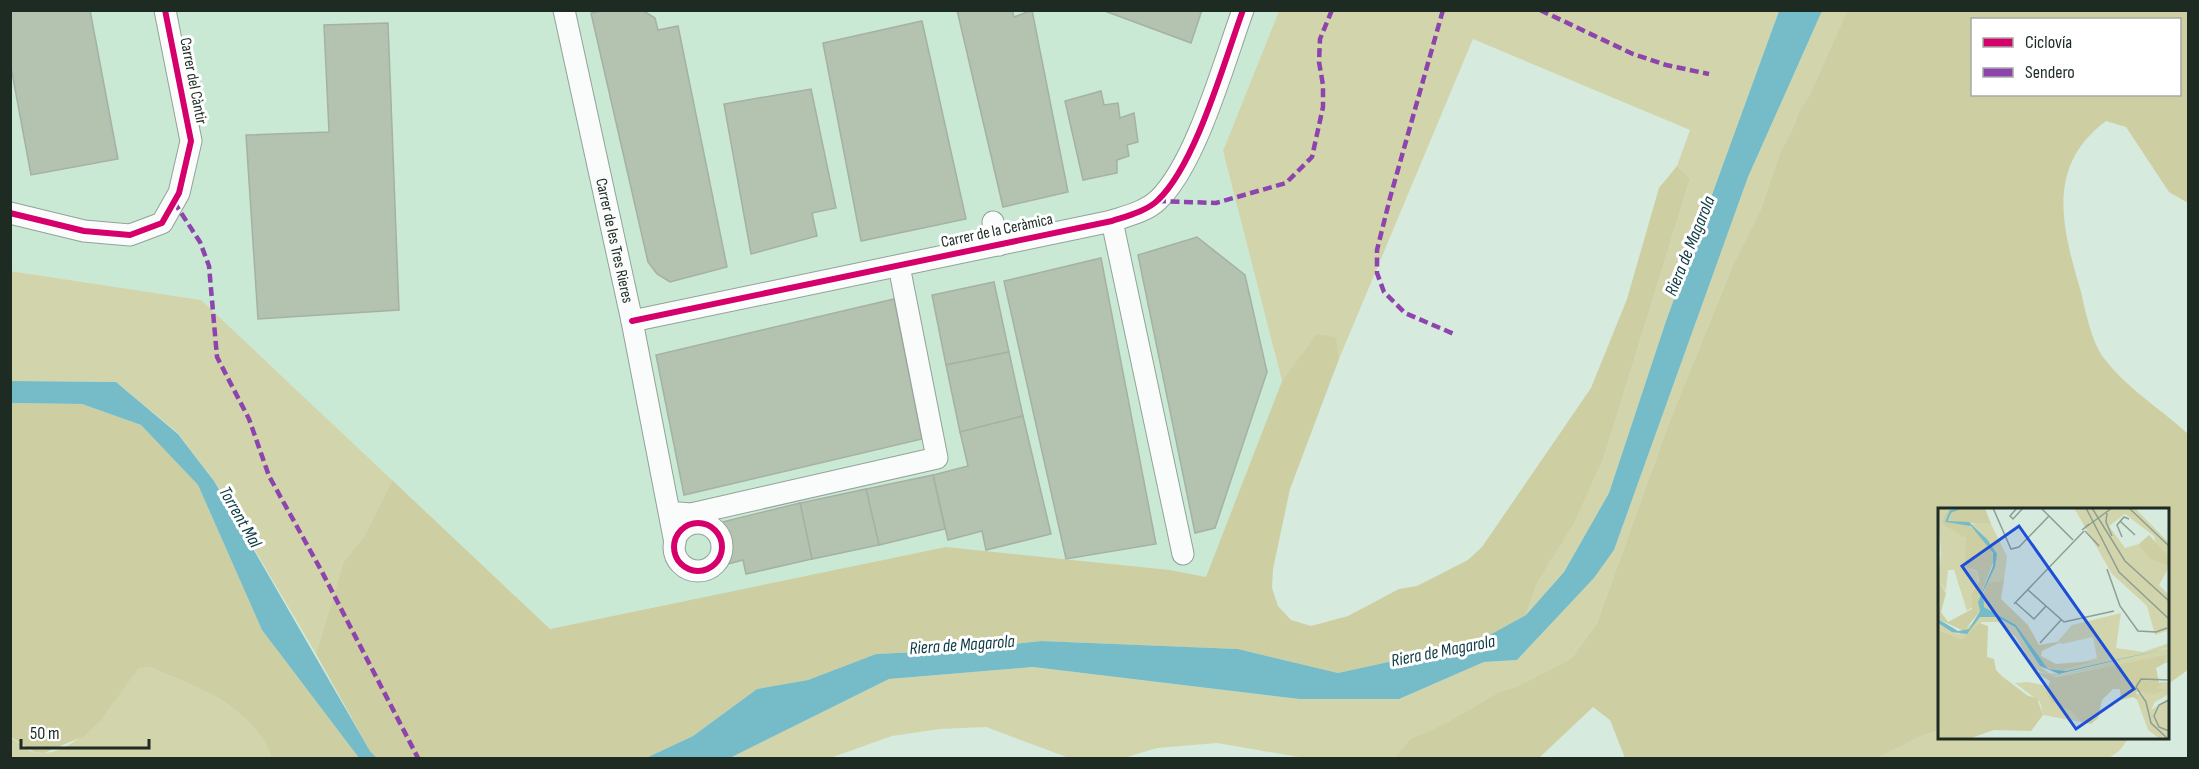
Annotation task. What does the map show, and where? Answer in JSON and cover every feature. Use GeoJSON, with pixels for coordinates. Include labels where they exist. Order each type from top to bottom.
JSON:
{"type":"FeatureCollection","features":[{"type":"Feature","properties":{"kind":"street","name":"Carrer del Càntir"},"geometry":{"type":"LineString","coordinates":[[10,213],[84,231],[130,235],[162,223],[179,193],[191,141],[165,10]]}},
{"type":"Feature","properties":{"kind":"street","name":"Carrer de les Tres Rieres"},"geometry":{"type":"LineString","coordinates":[[564,10],[632,321],[680,514],[675,543],[677,558],[689,569],[696,571],[712,566],[721,554],[720,538],[710,526],[680,514]]}},
{"type":"Feature","properties":{"kind":"street","name":"Carrer de la Ceràmica"},"geometry":{"type":"LineString","coordinates":[[632,321],[1112,221],[1157,201],[1178,176],[1193,147],[1243,10]]}},
{"type":"Feature","properties":{"kind":"street"},"geometry":{"type":"LineString","coordinates":[[1112,221],[1183,554]]}},
{"type":"Feature","properties":{"kind":"street"},"geometry":{"type":"LineString","coordinates":[[993,222],[999,245]]}},
{"type":"Feature","properties":{"kind":"street"},"geometry":{"type":"LineString","coordinates":[[680,514],[937,458],[899,266]]}},
{"type":"Feature","properties":{"kind":"shaded area"},"geometry":{"type":"Polygon","coordinates":[[[10,11],[1279,11],[1223,151],[1282,381],[1206,577],[1170,570],[946,547],[550,629],[201,300],[11,271],[10,11]]]}},
{"type":"Feature","properties":{"kind":"shaded area"},"geometry":{"type":"Polygon","coordinates":[[[1279,11],[1779,11],[1666,321],[1609,493],[1564,572],[1526,615],[1537,583],[1574,524],[1604,457],[1690,179],[1677,166],[1690,130],[1473,39],[1339,359],[1335,338],[1293,367],[1282,381],[1223,151],[1279,11]]]}},
{"type":"Feature","properties":{"kind":"shaded area"},"geometry":{"type":"Polygon","coordinates":[[[1822,11],[1847,11],[1810,94],[1799,111],[1791,133],[1781,150],[1760,211],[1733,265],[1670,420],[1597,623],[1572,658],[1518,686],[1499,692],[1446,723],[1410,739],[1395,758],[1305,758],[1217,743],[1157,748],[1124,758],[1069,758],[986,727],[940,729],[892,736],[830,758],[730,758],[889,679],[1033,667],[1299,699],[1399,699],[1484,662],[1517,660],[1594,578],[1614,550],[1748,177],[1822,11]]]}},
{"type":"Feature","properties":{"kind":"shaded area"},"geometry":{"type":"Polygon","coordinates":[[[1847,11],[2188,11],[2188,203],[2169,192],[2126,127],[2106,121],[2086,139],[2073,158],[2066,179],[2064,201],[2069,246],[2095,343],[2103,357],[2122,379],[2188,434],[2188,670],[2169,683],[2169,508],[1938,508],[1938,730],[1921,736],[1878,758],[1625,758],[1610,720],[1593,707],[1539,758],[1395,758],[1410,739],[1446,723],[1499,692],[1518,686],[1572,658],[1597,623],[1670,420],[1733,265],[1760,211],[1781,150],[1791,133],[1799,111],[1810,94],[1847,11]]]}},
{"type":"Feature","properties":{"kind":"shaded area"},"geometry":{"type":"Polygon","coordinates":[[[1677,166],[1690,179],[1604,457],[1574,524],[1537,583],[1526,615],[1475,643],[1338,673],[1238,649],[1041,641],[960,650],[876,654],[808,680],[757,689],[693,736],[646,758],[377,758],[370,751],[316,654],[343,563],[364,536],[392,480],[550,629],[946,547],[1170,570],[1206,577],[1282,381],[1317,334],[1336,337],[1339,359],[1290,489],[1273,569],[1272,588],[1278,606],[1291,620],[1311,626],[1348,616],[1399,589],[1417,586],[1468,560],[1482,547],[1591,388],[1627,299],[1659,188],[1677,166]]]}},
{"type":"Feature","properties":{"kind":"shaded area"},"geometry":{"type":"Polygon","coordinates":[[[10,271],[201,300],[392,480],[364,536],[343,563],[316,654],[214,481],[178,433],[116,382],[11,381],[10,271]]]}},
{"type":"Feature","properties":{"kind":"shaded area"},"geometry":{"type":"Polygon","coordinates":[[[11,403],[82,404],[141,425],[198,485],[262,630],[359,758],[272,758],[263,740],[237,711],[186,682],[149,667],[138,669],[100,721],[84,736],[44,753],[34,752],[11,737],[11,403]]]}},
{"type":"Feature","properties":{"kind":"shaded area"},"geometry":{"type":"Polygon","coordinates":[[[149,667],[204,691],[237,711],[263,740],[272,758],[11,758],[10,737],[34,752],[50,752],[66,747],[94,724],[138,669],[149,667]]]}},
{"type":"Feature","properties":{"kind":"shaded area"},"geometry":{"type":"Polygon","coordinates":[[[1938,730],[1938,739],[2128,739],[2119,751],[2109,758],[1878,758],[1921,736],[1938,730]]]}},
{"type":"Feature","properties":{"kind":"water","name":"Riera de Magarola"},"geometry":{"type":"Polygon","coordinates":[[[1779,11],[1822,11],[1748,177],[1614,550],[1594,578],[1517,660],[1484,662],[1399,699],[1299,699],[1033,667],[889,679],[730,758],[646,758],[693,736],[757,689],[808,680],[876,654],[960,650],[1041,641],[1238,649],[1338,673],[1475,643],[1526,615],[1564,572],[1609,493],[1666,321],[1779,11]]]}},
{"type":"Feature","properties":{"kind":"water"},"geometry":{"type":"Polygon","coordinates":[[[11,381],[116,382],[178,434],[214,481],[370,751],[377,758],[359,758],[262,630],[198,485],[141,425],[82,404],[11,403],[11,381]]]}},
{"type":"Feature","properties":{"kind":"building"},"geometry":{"type":"Polygon","coordinates":[[[10,10],[90,10],[118,159],[31,175],[10,62],[10,10]]]}},
{"type":"Feature","properties":{"kind":"building"},"geometry":{"type":"Polygon","coordinates":[[[608,10],[642,10],[655,18],[658,30],[678,26],[727,267],[670,282],[657,274],[648,262],[591,13],[608,10]]]}},
{"type":"Feature","properties":{"kind":"building"},"geometry":{"type":"Polygon","coordinates":[[[957,10],[1012,10],[1014,17],[1032,10],[1068,192],[1003,207],[957,10]]]}},
{"type":"Feature","properties":{"kind":"building"},"geometry":{"type":"Polygon","coordinates":[[[1102,10],[1202,10],[1191,43],[1102,10]]]}},
{"type":"Feature","properties":{"kind":"building"},"geometry":{"type":"Polygon","coordinates":[[[922,21],[966,219],[861,241],[823,43],[922,21]]]}},
{"type":"Feature","properties":{"kind":"building"},"geometry":{"type":"Polygon","coordinates":[[[388,23],[399,310],[258,319],[246,135],[329,132],[324,25],[388,23]]]}},
{"type":"Feature","properties":{"kind":"building"},"geometry":{"type":"Polygon","coordinates":[[[811,89],[836,208],[812,213],[817,236],[751,254],[724,104],[811,89]]]}},
{"type":"Feature","properties":{"kind":"building"},"geometry":{"type":"Polygon","coordinates":[[[1101,91],[1104,105],[1118,103],[1120,118],[1134,113],[1138,142],[1127,145],[1129,156],[1117,160],[1117,173],[1083,180],[1065,101],[1101,91]]]}},
{"type":"Feature","properties":{"kind":"building"},"geometry":{"type":"Polygon","coordinates":[[[1197,237],[1245,275],[1267,372],[1215,528],[1195,533],[1138,255],[1197,237]]]}},
{"type":"Feature","properties":{"kind":"building"},"geometry":{"type":"Polygon","coordinates":[[[1101,258],[1156,544],[1066,559],[1004,281],[1101,258]]]}},
{"type":"Feature","properties":{"kind":"building"},"geometry":{"type":"Polygon","coordinates":[[[994,282],[1009,352],[946,365],[932,295],[994,282]]]}},
{"type":"Feature","properties":{"kind":"building"},"geometry":{"type":"Polygon","coordinates":[[[894,299],[922,439],[684,495],[656,355],[894,299]]]}},
{"type":"Feature","properties":{"kind":"building"},"geometry":{"type":"Polygon","coordinates":[[[1009,352],[1023,416],[960,432],[946,365],[1009,352]]]}},
{"type":"Feature","properties":{"kind":"building"},"geometry":{"type":"Polygon","coordinates":[[[1023,416],[1051,534],[986,550],[982,531],[948,540],[933,475],[968,466],[960,432],[1023,416]]]}},
{"type":"Feature","properties":{"kind":"building"},"geometry":{"type":"Polygon","coordinates":[[[933,475],[945,529],[879,545],[866,489],[933,475]]]}},
{"type":"Feature","properties":{"kind":"building"},"geometry":{"type":"Polygon","coordinates":[[[866,489],[879,545],[812,559],[800,503],[866,489]]]}},
{"type":"Feature","properties":{"kind":"building"},"geometry":{"type":"Polygon","coordinates":[[[800,503],[812,559],[746,574],[743,560],[728,564],[718,523],[800,503]]]}},
{"type":"Feature","properties":{"kind":"marked path"},"geometry":{"type":"LineString","coordinates":[[1157,201],[1216,203],[1286,183],[1312,157],[1323,107],[1323,85],[1319,62],[1320,39],[1332,10]]}},
{"type":"Feature","properties":{"kind":"marked path"},"geometry":{"type":"LineString","coordinates":[[1443,10],[1390,198],[1377,250],[1377,273],[1384,292],[1405,313],[1454,334]]}},
{"type":"Feature","properties":{"kind":"marked path"},"geometry":{"type":"LineString","coordinates":[[1540,10],[1633,54],[1666,65],[1709,74]]}},
{"type":"Feature","properties":{"kind":"marked path"},"geometry":{"type":"LineString","coordinates":[[174,202],[200,242],[209,266],[217,357],[249,419],[269,476],[321,570],[418,758]]}},
{"type":"Feature","properties":{"kind":"cycle path"},"geometry":{"type":"LineString","coordinates":[[10,213],[84,231],[130,235],[162,223],[179,193],[191,141],[165,10]]}},
{"type":"Feature","properties":{"kind":"cycle path"},"geometry":{"type":"LineString","coordinates":[[632,321],[1112,221],[1143,210],[1158,200],[1172,184],[1185,162],[1208,111],[1243,10]]}},
{"type":"Feature","properties":{"kind":"cycle path"},"geometry":{"type":"LineString","coordinates":[[698,523],[715,530],[722,547],[715,564],[698,571],[681,564],[674,547],[681,530],[698,523]]}},
{"type":"Feature","properties":{"kind":"water label","name":"Torrent Mal"},"geometry":{"type":"Point","coordinates":[240,517]}}]}
